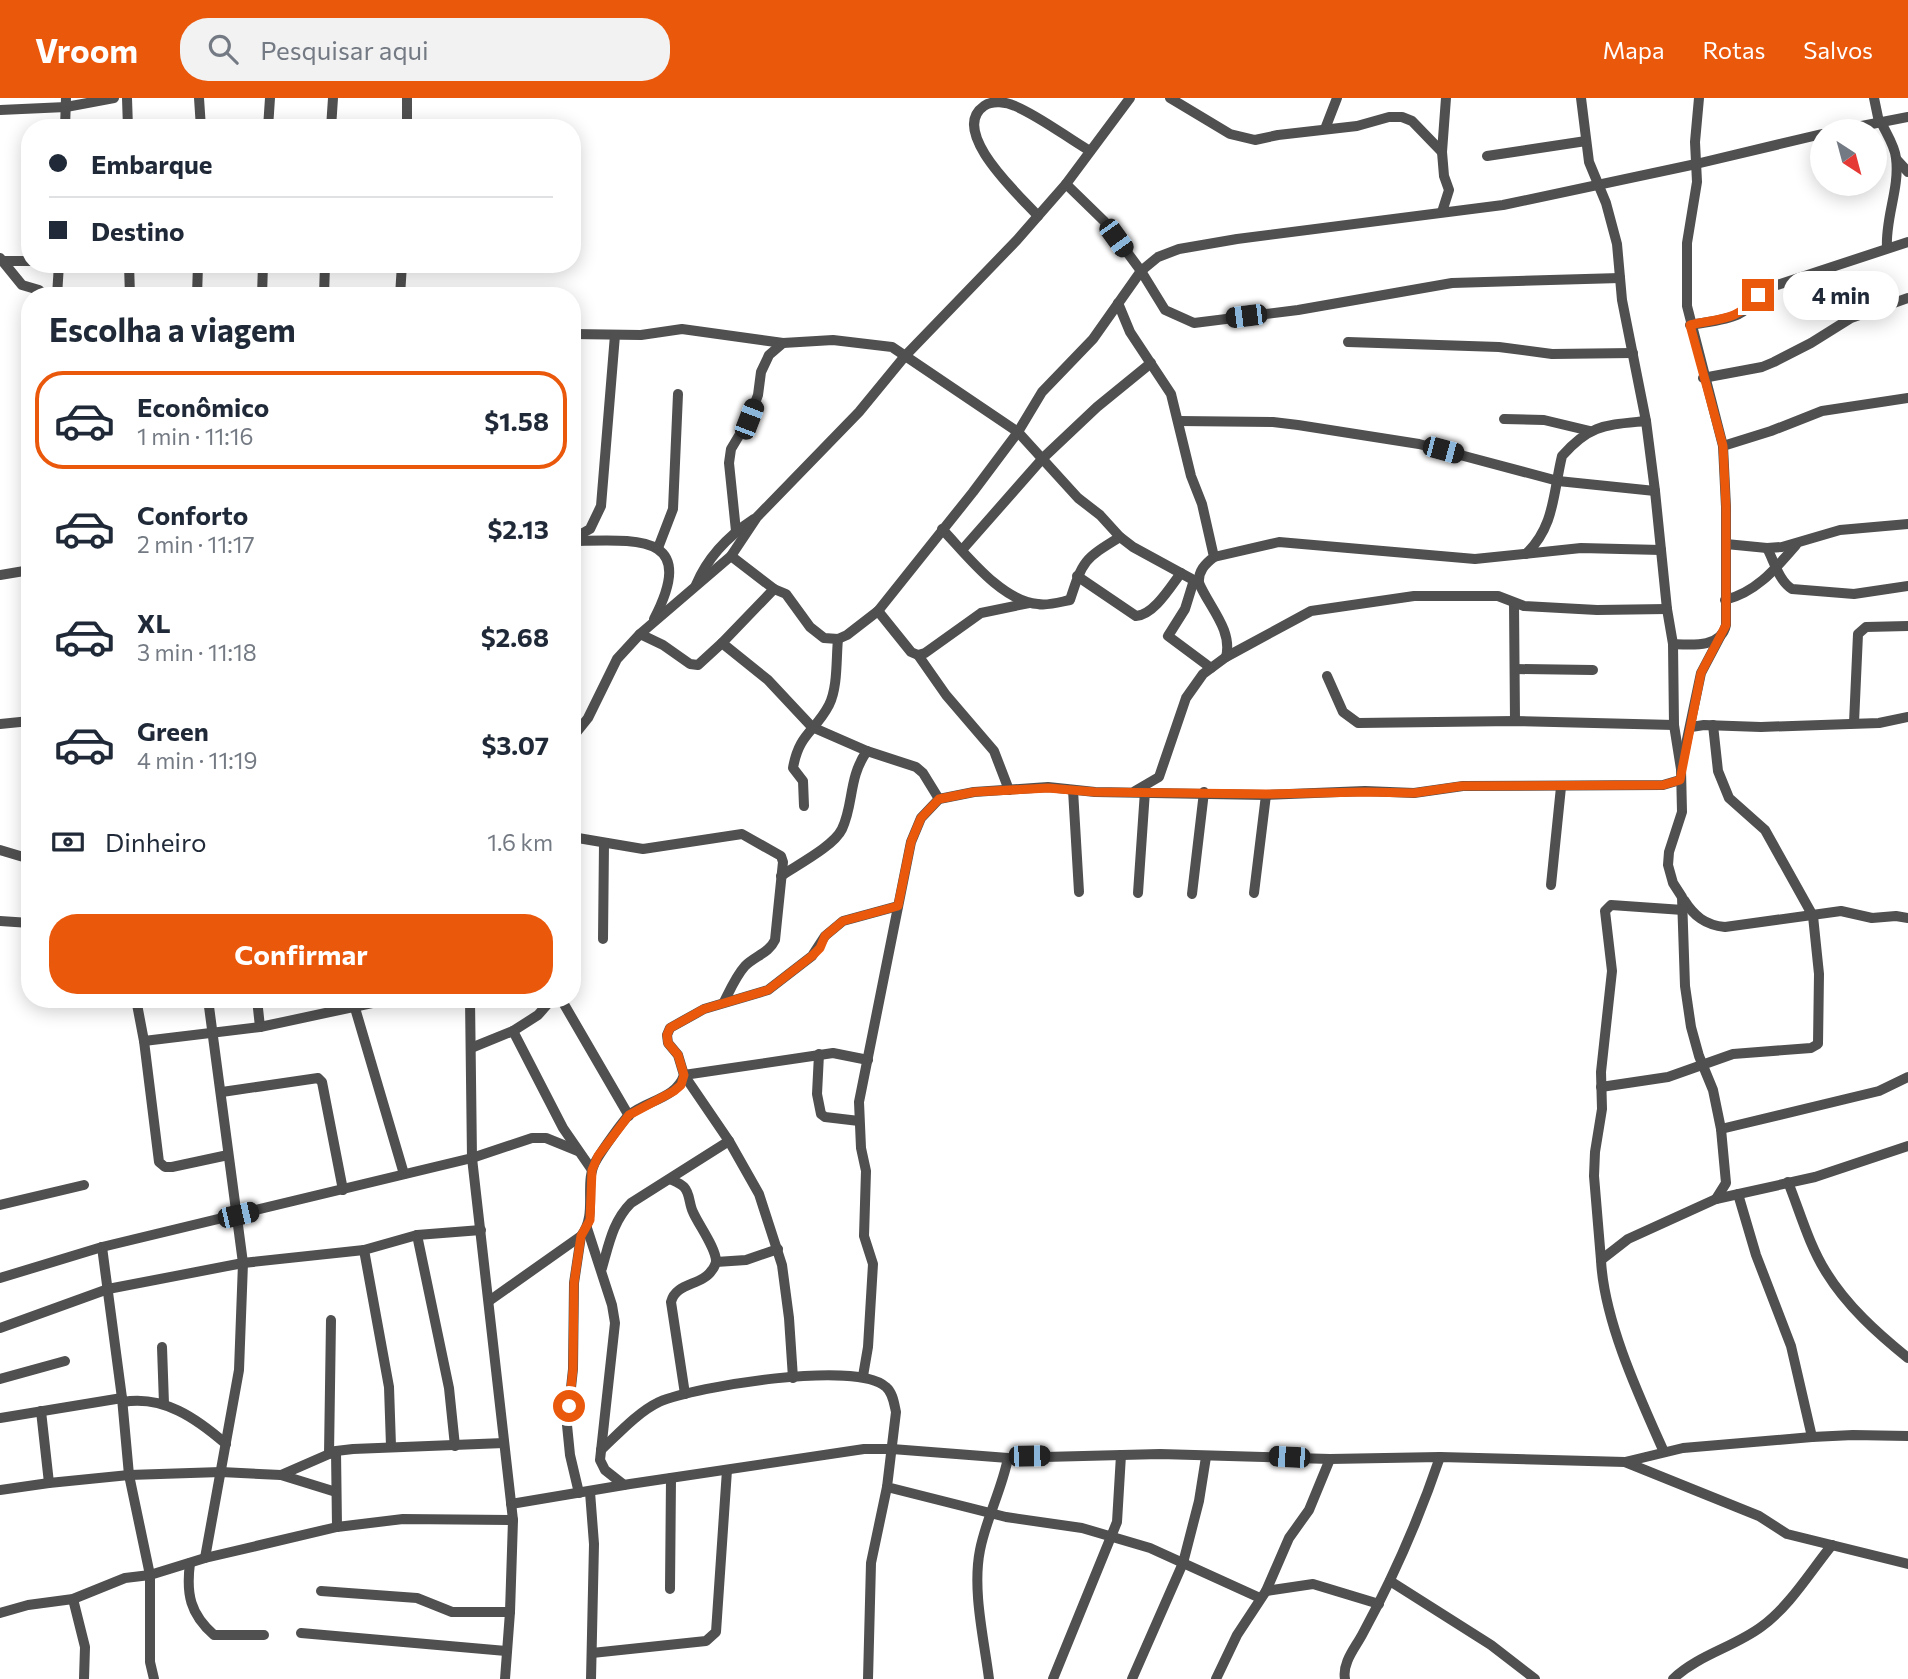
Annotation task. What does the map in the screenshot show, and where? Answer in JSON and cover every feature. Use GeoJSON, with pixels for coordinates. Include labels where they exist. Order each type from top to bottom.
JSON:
{"type":"FeatureCollection","features":[{"type":"Feature","properties":{"kind":"street"},"geometry":{"type":"LineString","coordinates":[[0,110],[114,98]]}},
{"type":"Feature","properties":{"kind":"street"},"geometry":{"type":"LineString","coordinates":[[127,98],[128,119]]}},
{"type":"Feature","properties":{"kind":"street"},"geometry":{"type":"LineString","coordinates":[[198,98],[200,119]]}},
{"type":"Feature","properties":{"kind":"street"},"geometry":{"type":"LineString","coordinates":[[269,119],[270,98]]}},
{"type":"Feature","properties":{"kind":"street"},"geometry":{"type":"LineString","coordinates":[[332,119],[333,98]]}},
{"type":"Feature","properties":{"kind":"street"},"geometry":{"type":"LineString","coordinates":[[407,98],[407,119]]}},
{"type":"Feature","properties":{"kind":"street"},"geometry":{"type":"LineString","coordinates":[[581,727],[617,659],[640,635],[731,555],[757,517],[859,412],[905,356],[1066,184],[1129,98]]}},
{"type":"Feature","properties":{"kind":"street"},"geometry":{"type":"LineString","coordinates":[[1170,98],[1230,134],[1255,140],[1402,117],[1412,121],[1442,152]]}},
{"type":"Feature","properties":{"kind":"street"},"geometry":{"type":"LineString","coordinates":[[1325,129],[1336,98]]}},
{"type":"Feature","properties":{"kind":"street"},"geometry":{"type":"LineString","coordinates":[[1442,212],[1449,190],[1444,176],[1442,152],[1446,98]]}},
{"type":"Feature","properties":{"kind":"street"},"geometry":{"type":"LineString","coordinates":[[1581,98],[1589,162],[1606,203],[1617,244],[1620,278],[1646,421],[1673,644],[1674,725],[1682,812],[1669,852],[1668,865],[1672,883],[1699,919],[1713,926],[1732,927],[1841,911],[1872,918],[1908,918]]}},
{"type":"Feature","properties":{"kind":"street"},"geometry":{"type":"LineString","coordinates":[[863,1376],[868,1348],[873,1264],[864,1236],[866,1171],[859,1102],[911,842],[921,818],[939,799],[974,792],[1048,788],[1266,794],[1414,793],[1462,786],[1663,785],[1680,774],[1701,673],[1726,625],[1723,446],[1703,377],[1687,306],[1687,243],[1696,201],[1695,142],[1699,98]]}},
{"type":"Feature","properties":{"kind":"street"},"geometry":{"type":"LineString","coordinates":[[1874,98],[1879,119]]}},
{"type":"Feature","properties":{"kind":"street"},"geometry":{"type":"LineString","coordinates":[[1038,216],[987,158],[973,125],[974,117],[985,104],[999,100],[1015,106],[1090,151]]}},
{"type":"Feature","properties":{"kind":"street"},"geometry":{"type":"LineString","coordinates":[[1887,121],[1908,117]]}},
{"type":"Feature","properties":{"kind":"street"},"geometry":{"type":"LineString","coordinates":[[731,555],[791,600],[810,627],[824,638],[838,639],[847,635],[878,611],[1018,432],[1042,392],[1093,340],[1141,271],[1158,257],[1179,249],[1503,205],[1810,137]]}},
{"type":"Feature","properties":{"kind":"street"},"geometry":{"type":"LineString","coordinates":[[1887,138],[1897,160],[1908,172]]}},
{"type":"Feature","properties":{"kind":"street"},"geometry":{"type":"LineString","coordinates":[[1487,156],[1586,141]]}},
{"type":"Feature","properties":{"kind":"street"},"geometry":{"type":"LineString","coordinates":[[1887,248],[1886,228],[1897,160]]}},
{"type":"Feature","properties":{"kind":"street"},"geometry":{"type":"LineString","coordinates":[[1606,203],[1617,181]]}},
{"type":"Feature","properties":{"kind":"street"},"geometry":{"type":"LineString","coordinates":[[1066,184],[1104,221],[1141,271],[1165,310],[1194,323],[1298,310],[1452,283],[1620,278]]}},
{"type":"Feature","properties":{"kind":"street"},"geometry":{"type":"LineString","coordinates":[[1690,325],[1739,314],[1768,288],[1908,242]]}},
{"type":"Feature","properties":{"kind":"street"},"geometry":{"type":"LineString","coordinates":[[1,259],[21,260]]}},
{"type":"Feature","properties":{"kind":"street"},"geometry":{"type":"LineString","coordinates":[[1,259],[22,285],[29,287]]}},
{"type":"Feature","properties":{"kind":"street"},"geometry":{"type":"LineString","coordinates":[[1703,377],[1762,367],[1811,343],[1851,318],[1908,298]]}},
{"type":"Feature","properties":{"kind":"street"},"geometry":{"type":"LineString","coordinates":[[1118,303],[1130,332],[1171,394],[1214,557]]}},
{"type":"Feature","properties":{"kind":"street"},"geometry":{"type":"LineString","coordinates":[[581,334],[641,335],[682,330],[783,343],[833,340],[892,347],[1018,432],[1078,498],[1120,537],[1133,547],[1196,581],[1226,633],[1229,647],[1226,657]]}},
{"type":"Feature","properties":{"kind":"street"},"geometry":{"type":"LineString","coordinates":[[581,534],[590,529],[601,506],[615,335]]}},
{"type":"Feature","properties":{"kind":"street"},"geometry":{"type":"LineString","coordinates":[[1348,342],[1499,347],[1552,354],[1633,353]]}},
{"type":"Feature","properties":{"kind":"street"},"geometry":{"type":"LineString","coordinates":[[736,531],[729,463],[731,449],[749,419],[758,395],[761,372],[769,355],[783,343]]}},
{"type":"Feature","properties":{"kind":"street"},"geometry":{"type":"LineString","coordinates":[[962,550],[1043,458],[1097,407],[1151,363]]}},
{"type":"Feature","properties":{"kind":"street"},"geometry":{"type":"LineString","coordinates":[[658,548],[673,509],[678,394]]}},
{"type":"Feature","properties":{"kind":"street"},"geometry":{"type":"LineString","coordinates":[[1723,446],[1822,411],[1908,398]]}},
{"type":"Feature","properties":{"kind":"street"},"geometry":{"type":"LineString","coordinates":[[1504,419],[1544,420],[1590,431]]}},
{"type":"Feature","properties":{"kind":"street"},"geometry":{"type":"LineString","coordinates":[[1179,421],[1273,422],[1406,442],[1558,481],[1655,491]]}},
{"type":"Feature","properties":{"kind":"street"},"geometry":{"type":"LineString","coordinates":[[1525,555],[1539,541],[1548,524],[1562,456],[1581,436],[1590,431],[1606,425],[1646,421]]}},
{"type":"Feature","properties":{"kind":"street"},"geometry":{"type":"LineString","coordinates":[[694,589],[703,568],[715,552],[736,531],[757,517]]}},
{"type":"Feature","properties":{"kind":"street"},"geometry":{"type":"LineString","coordinates":[[1726,544],[1767,548],[1797,544],[1840,530],[1908,524]]}},
{"type":"Feature","properties":{"kind":"street"},"geometry":{"type":"LineString","coordinates":[[942,529],[1002,589],[1031,603],[1042,605],[1070,600],[1077,576],[1085,562],[1095,552],[1120,537]]}},
{"type":"Feature","properties":{"kind":"street"},"geometry":{"type":"LineString","coordinates":[[581,540],[628,540],[646,542],[658,548],[668,561],[670,582],[650,626]]}},
{"type":"Feature","properties":{"kind":"street"},"geometry":{"type":"LineString","coordinates":[[1211,668],[1168,636],[1185,609],[1203,567],[1214,557],[1279,542],[1475,559],[1581,548],[1661,550]]}},
{"type":"Feature","properties":{"kind":"street"},"geometry":{"type":"LineString","coordinates":[[1725,600],[1736,597],[1760,583],[1797,544]]}},
{"type":"Feature","properties":{"kind":"street"},"geometry":{"type":"LineString","coordinates":[[1767,548],[1786,585],[1792,589],[1854,594],[1908,586]]}},
{"type":"Feature","properties":{"kind":"street"},"geometry":{"type":"LineString","coordinates":[[0,575],[21,572]]}},
{"type":"Feature","properties":{"kind":"street"},"geometry":{"type":"LineString","coordinates":[[1077,576],[1136,616],[1143,616],[1181,573]]}},
{"type":"Feature","properties":{"kind":"street"},"geometry":{"type":"LineString","coordinates":[[640,635],[663,645],[690,664],[698,665],[774,589]]}},
{"type":"Feature","properties":{"kind":"street"},"geometry":{"type":"LineString","coordinates":[[1140,791],[1159,777],[1186,698],[1195,683],[1226,657],[1311,611],[1414,596],[1498,596],[1524,606],[1597,610],[1667,609]]}},
{"type":"Feature","properties":{"kind":"street"},"geometry":{"type":"LineString","coordinates":[[918,655],[925,653],[981,614],[1031,603]]}},
{"type":"Feature","properties":{"kind":"street"},"geometry":{"type":"LineString","coordinates":[[1514,603],[1515,721]]}},
{"type":"Feature","properties":{"kind":"street"},"geometry":{"type":"LineString","coordinates":[[878,611],[911,652],[918,655],[946,695],[994,751],[1009,790]]}},
{"type":"Feature","properties":{"kind":"street"},"geometry":{"type":"LineString","coordinates":[[1854,723],[1858,634],[1866,627],[1908,626]]}},
{"type":"Feature","properties":{"kind":"street"},"geometry":{"type":"LineString","coordinates":[[1673,644],[1708,643],[1720,637]]}},
{"type":"Feature","properties":{"kind":"street"},"geometry":{"type":"LineString","coordinates":[[804,806],[803,781],[793,768],[799,743],[831,702],[838,639]]}},
{"type":"Feature","properties":{"kind":"street"},"geometry":{"type":"LineString","coordinates":[[722,643],[768,680],[812,727],[866,751],[916,767],[939,799]]}},
{"type":"Feature","properties":{"kind":"street"},"geometry":{"type":"LineString","coordinates":[[1515,669],[1593,670]]}},
{"type":"Feature","properties":{"kind":"street"},"geometry":{"type":"LineString","coordinates":[[1327,676],[1343,712],[1359,723],[1515,721],[1674,725]]}},
{"type":"Feature","properties":{"kind":"street"},"geometry":{"type":"LineString","coordinates":[[1691,727],[1879,723],[1908,717]]}},
{"type":"Feature","properties":{"kind":"street"},"geometry":{"type":"LineString","coordinates":[[0,723],[21,722]]}},
{"type":"Feature","properties":{"kind":"street"},"geometry":{"type":"LineString","coordinates":[[1601,1087],[1668,1077],[1732,1054],[1816,1046],[1819,974],[1812,916],[1765,830],[1729,799],[1718,771],[1713,726]]}},
{"type":"Feature","properties":{"kind":"street"},"geometry":{"type":"LineString","coordinates":[[781,876],[826,846],[842,829],[857,768],[866,751]]}},
{"type":"Feature","properties":{"kind":"street"},"geometry":{"type":"LineString","coordinates":[[1551,885],[1561,787]]}},
{"type":"Feature","properties":{"kind":"street"},"geometry":{"type":"LineString","coordinates":[[1073,790],[1079,892]]}},
{"type":"Feature","properties":{"kind":"street"},"geometry":{"type":"LineString","coordinates":[[1139,893],[1140,791]]}},
{"type":"Feature","properties":{"kind":"street"},"geometry":{"type":"LineString","coordinates":[[1192,894],[1204,792]]}},
{"type":"Feature","properties":{"kind":"street"},"geometry":{"type":"LineString","coordinates":[[1254,893],[1266,794]]}},
{"type":"Feature","properties":{"kind":"street"},"geometry":{"type":"LineString","coordinates":[[581,839],[643,849],[742,834],[781,856],[775,940],[772,946],[740,972],[724,1002]]}},
{"type":"Feature","properties":{"kind":"street"},"geometry":{"type":"LineString","coordinates":[[603,939],[604,843]]}},
{"type":"Feature","properties":{"kind":"street"},"geometry":{"type":"LineString","coordinates":[[0,850],[21,856]]}},
{"type":"Feature","properties":{"kind":"street"},"geometry":{"type":"LineString","coordinates":[[1682,897],[1687,1005],[1694,1042],[1713,1090],[1721,1129],[1726,1183],[1716,1199]]}},
{"type":"Feature","properties":{"kind":"street"},"geometry":{"type":"LineString","coordinates":[[1664,1452],[1636,1389],[1605,1295],[1594,1176],[1602,1109],[1601,1072],[1612,971],[1605,911],[1611,905],[1683,910]]}},
{"type":"Feature","properties":{"kind":"street"},"geometry":{"type":"LineString","coordinates":[[793,1377],[789,1318],[778,1249],[759,1194],[729,1141],[684,1075],[678,1055],[668,1043],[667,1035],[670,1028],[704,1009],[768,990],[812,956],[820,948],[825,936],[843,921],[898,906]]}},
{"type":"Feature","properties":{"kind":"street"},"geometry":{"type":"LineString","coordinates":[[0,921],[21,922]]}},
{"type":"Feature","properties":{"kind":"street"},"geometry":{"type":"LineString","coordinates":[[138,1008],[159,1162],[165,1167],[172,1167],[228,1154]]}},
{"type":"Feature","properties":{"kind":"street"},"geometry":{"type":"LineString","coordinates":[[205,1558],[239,1370],[243,1263],[209,1008]]}},
{"type":"Feature","properties":{"kind":"street"},"geometry":{"type":"LineString","coordinates":[[258,1008],[260,1027]]}},
{"type":"Feature","properties":{"kind":"street"},"geometry":{"type":"LineString","coordinates":[[144,1041],[260,1027],[355,1008],[404,1174]]}},
{"type":"Feature","properties":{"kind":"street"},"geometry":{"type":"LineString","coordinates":[[469,1008],[472,1158],[513,1520],[505,1679]]}},
{"type":"Feature","properties":{"kind":"street"},"geometry":{"type":"LineString","coordinates":[[471,1048],[513,1031],[544,1008]]}},
{"type":"Feature","properties":{"kind":"street"},"geometry":{"type":"LineString","coordinates":[[566,1008],[629,1115]]}},
{"type":"Feature","properties":{"kind":"street"},"geometry":{"type":"LineString","coordinates":[[513,1031],[563,1128],[592,1170]]}},
{"type":"Feature","properties":{"kind":"street"},"geometry":{"type":"LineString","coordinates":[[684,1075],[819,1054],[833,1053],[868,1059]]}},
{"type":"Feature","properties":{"kind":"street"},"geometry":{"type":"LineString","coordinates":[[819,1054],[817,1094],[821,1114],[825,1117],[859,1121]]}},
{"type":"Feature","properties":{"kind":"street"},"geometry":{"type":"LineString","coordinates":[[592,1679],[594,1544],[585,1492],[570,1455],[567,1425],[573,1369],[574,1283],[584,1232],[590,1220],[592,1170],[598,1156],[629,1115],[674,1091],[681,1085],[684,1075]]}},
{"type":"Feature","properties":{"kind":"street"},"geometry":{"type":"LineString","coordinates":[[1721,1129],[1879,1091],[1908,1077]]}},
{"type":"Feature","properties":{"kind":"street"},"geometry":{"type":"LineString","coordinates":[[222,1092],[318,1078],[344,1190]]}},
{"type":"Feature","properties":{"kind":"street"},"geometry":{"type":"LineString","coordinates":[[0,1278],[102,1248],[472,1158],[533,1138],[546,1138],[578,1150]]}},
{"type":"Feature","properties":{"kind":"street"},"geometry":{"type":"LineString","coordinates":[[601,1270],[615,1225],[631,1203],[729,1141]]}},
{"type":"Feature","properties":{"kind":"street"},"geometry":{"type":"LineString","coordinates":[[1601,1260],[1628,1239],[1716,1199],[1853,1166],[1908,1146]]}},
{"type":"Feature","properties":{"kind":"street"},"geometry":{"type":"LineString","coordinates":[[670,1179],[683,1185],[688,1194],[692,1210],[715,1254],[716,1262],[704,1278],[673,1294],[671,1302],[685,1394]]}},
{"type":"Feature","properties":{"kind":"street"},"geometry":{"type":"LineString","coordinates":[[1788,1182],[1814,1248],[1827,1273],[1868,1325],[1908,1358]]}},
{"type":"Feature","properties":{"kind":"street"},"geometry":{"type":"LineString","coordinates":[[0,1205],[84,1185]]}},
{"type":"Feature","properties":{"kind":"street"},"geometry":{"type":"LineString","coordinates":[[1738,1195],[1756,1255],[1791,1346],[1812,1437]]}},
{"type":"Feature","properties":{"kind":"street"},"geometry":{"type":"LineString","coordinates":[[0,1328],[108,1289],[243,1263],[364,1250],[416,1235],[481,1230]]}},
{"type":"Feature","properties":{"kind":"street"},"geometry":{"type":"LineString","coordinates":[[584,1232],[601,1270],[615,1322],[600,1460],[605,1470],[624,1485]]}},
{"type":"Feature","properties":{"kind":"street"},"geometry":{"type":"LineString","coordinates":[[489,1301],[584,1232]]}},
{"type":"Feature","properties":{"kind":"street"},"geometry":{"type":"LineString","coordinates":[[416,1235],[449,1388],[454,1446]]}},
{"type":"Feature","properties":{"kind":"street"},"geometry":{"type":"LineString","coordinates":[[102,1248],[123,1400],[130,1475],[150,1575],[150,1662],[154,1679]]}},
{"type":"Feature","properties":{"kind":"street"},"geometry":{"type":"LineString","coordinates":[[716,1262],[746,1260],[778,1249]]}},
{"type":"Feature","properties":{"kind":"street"},"geometry":{"type":"LineString","coordinates":[[364,1250],[389,1387],[391,1446]]}},
{"type":"Feature","properties":{"kind":"street"},"geometry":{"type":"LineString","coordinates":[[331,1320],[332,1453],[337,1527]]}},
{"type":"Feature","properties":{"kind":"street"},"geometry":{"type":"LineString","coordinates":[[162,1347],[164,1404]]}},
{"type":"Feature","properties":{"kind":"street"},"geometry":{"type":"LineString","coordinates":[[0,1379],[65,1361]]}},
{"type":"Feature","properties":{"kind":"street"},"geometry":{"type":"LineString","coordinates":[[601,1450],[658,1403],[735,1382],[793,1377],[863,1376],[886,1387],[894,1399],[895,1412],[887,1487],[871,1563],[869,1679]]}},
{"type":"Feature","properties":{"kind":"street"},"geometry":{"type":"LineString","coordinates":[[0,1418],[144,1399],[164,1404],[204,1426],[226,1444]]}},
{"type":"Feature","properties":{"kind":"street"},"geometry":{"type":"LineString","coordinates":[[41,1411],[49,1483]]}},
{"type":"Feature","properties":{"kind":"street"},"geometry":{"type":"LineString","coordinates":[[511,1504],[864,1449],[1008,1458],[1121,1455],[1330,1459],[1440,1457],[1625,1462],[1664,1452],[1812,1437],[1908,1436]]}},
{"type":"Feature","properties":{"kind":"street"},"geometry":{"type":"LineString","coordinates":[[281,1475],[332,1453],[391,1446],[504,1443]]}},
{"type":"Feature","properties":{"kind":"street"},"geometry":{"type":"LineString","coordinates":[[1053,1679],[1112,1537],[1118,1514],[1121,1455]]}},
{"type":"Feature","properties":{"kind":"street"},"geometry":{"type":"LineString","coordinates":[[1132,1679],[1183,1563],[1199,1501],[1206,1457]]}},
{"type":"Feature","properties":{"kind":"street"},"geometry":{"type":"LineString","coordinates":[[1345,1679],[1345,1667],[1379,1604],[1420,1516],[1440,1457]]}},
{"type":"Feature","properties":{"kind":"street"},"geometry":{"type":"LineString","coordinates":[[989,1679],[977,1576],[980,1547],[1008,1458]]}},
{"type":"Feature","properties":{"kind":"street"},"geometry":{"type":"LineString","coordinates":[[1216,1679],[1233,1642],[1263,1595],[1289,1538],[1309,1510],[1330,1459]]}},
{"type":"Feature","properties":{"kind":"street"},"geometry":{"type":"LineString","coordinates":[[1625,1462],[1759,1516],[1787,1534],[1908,1564]]}},
{"type":"Feature","properties":{"kind":"street"},"geometry":{"type":"LineString","coordinates":[[592,1653],[706,1641],[716,1632],[727,1471]]}},
{"type":"Feature","properties":{"kind":"street"},"geometry":{"type":"LineString","coordinates":[[0,1490],[130,1475],[221,1472],[281,1475],[336,1492]]}},
{"type":"Feature","properties":{"kind":"street"},"geometry":{"type":"LineString","coordinates":[[670,1589],[671,1478]]}},
{"type":"Feature","properties":{"kind":"street"},"geometry":{"type":"LineString","coordinates":[[887,1487],[992,1513],[1066,1525],[1112,1537],[1157,1550],[1263,1595],[1313,1584],[1379,1604]]}},
{"type":"Feature","properties":{"kind":"street"},"geometry":{"type":"LineString","coordinates":[[0,1613],[28,1605],[73,1599],[125,1578],[150,1575],[205,1558],[337,1527],[402,1519],[513,1520]]}},
{"type":"Feature","properties":{"kind":"street"},"geometry":{"type":"LineString","coordinates":[[1674,1679],[1688,1667],[1763,1626],[1780,1610],[1832,1545]]}},
{"type":"Feature","properties":{"kind":"street"},"geometry":{"type":"LineString","coordinates":[[190,1563],[188,1595],[205,1627],[214,1634],[264,1635]]}},
{"type":"Feature","properties":{"kind":"street"},"geometry":{"type":"LineString","coordinates":[[1390,1581],[1491,1646],[1535,1679]]}},
{"type":"Feature","properties":{"kind":"street"},"geometry":{"type":"LineString","coordinates":[[321,1591],[417,1598],[452,1612],[510,1612]]}},
{"type":"Feature","properties":{"kind":"street"},"geometry":{"type":"LineString","coordinates":[[73,1599],[85,1647],[84,1679]]}},
{"type":"Feature","properties":{"kind":"street"},"geometry":{"type":"LineString","coordinates":[[302,1633],[506,1651]]}},
{"type":"Feature","properties":{"kind":"route"},"geometry":{"type":"LineString","coordinates":[[569,1406],[573,1369],[574,1283],[581,1236],[590,1220],[592,1170],[598,1156],[629,1115],[681,1085],[684,1075],[678,1055],[668,1043],[670,1028],[704,1009],[768,990],[812,956],[820,948],[825,936],[843,921],[898,906],[911,842],[921,818],[939,799],[974,792],[1048,788],[1095,792],[1414,793],[1462,786],[1497,788],[1663,785],[1680,780],[1701,673],[1725,632],[1726,625],[1723,446],[1690,325],[1739,314],[1748,308],[1758,295]]}}]}
